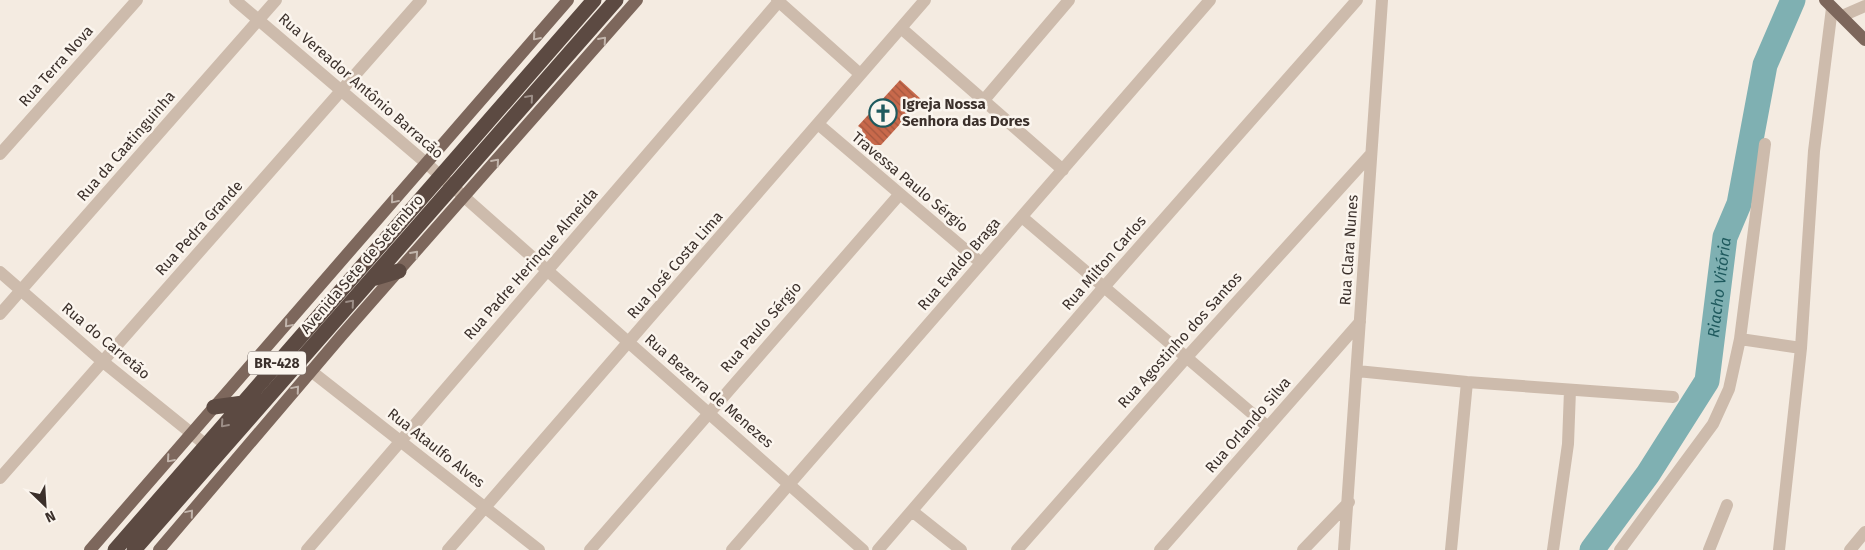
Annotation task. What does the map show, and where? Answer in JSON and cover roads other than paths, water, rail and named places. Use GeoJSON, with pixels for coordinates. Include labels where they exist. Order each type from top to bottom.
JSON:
{"type":"FeatureCollection","features":[{"type":"Feature","properties":{"kind":"highway","name":"Avenida Sete de Setembro"},"geometry":{"type":"LineString","coordinates":[[115,550],[594,0]]}},
{"type":"Feature","properties":{"kind":"highway","name":"Avenida Sete de Setembro"},"geometry":{"type":"LineString","coordinates":[[134,550],[616,0]]}},
{"type":"Feature","properties":{"kind":"highway"},"geometry":{"type":"LineString","coordinates":[[372,279],[400,271]]}},
{"type":"Feature","properties":{"kind":"highway"},"geometry":{"type":"LineString","coordinates":[[214,407],[243,403]]}},
{"type":"Feature","properties":{"kind":"main road","name":"Avenida Sete de Setembro"},"geometry":{"type":"LineString","coordinates":[[90,550],[568,0]]}},
{"type":"Feature","properties":{"kind":"main road"},"geometry":{"type":"LineString","coordinates":[[159,550],[311,371],[637,0]]}},
{"type":"Feature","properties":{"kind":"main road"},"geometry":{"type":"LineString","coordinates":[[1833,8],[1865,40]]}},
{"type":"Feature","properties":{"kind":"street","name":"Rua Terra Nova"},"geometry":{"type":"LineString","coordinates":[[0,154],[137,0]]}},
{"type":"Feature","properties":{"kind":"street","name":"Rua Vereador Antônio Barracão"},"geometry":{"type":"LineString","coordinates":[[235,0],[426,163],[464,199]]}},
{"type":"Feature","properties":{"kind":"street","name":"Rua da Caatinguinha"},"geometry":{"type":"LineString","coordinates":[[0,314],[276,0]]}},
{"type":"Feature","properties":{"kind":"street","name":"Rua Pedra Grande"},"geometry":{"type":"LineString","coordinates":[[0,478],[421,0]]}},
{"type":"Feature","properties":{"kind":"street","name":"Rua José Costa Lima"},"geometry":{"type":"LineString","coordinates":[[448,550],[630,344],[860,74],[926,0]]}},
{"type":"Feature","properties":{"kind":"street"},"geometry":{"type":"LineString","coordinates":[[984,100],[1069,0]]}},
{"type":"Feature","properties":{"kind":"street","name":"Rua Evaldo Braga"},"geometry":{"type":"LineString","coordinates":[[732,550],[1210,0]]}},
{"type":"Feature","properties":{"kind":"street","name":"Rua Milton Carlos"},"geometry":{"type":"LineString","coordinates":[[878,550],[1104,287],[1357,0]]}},
{"type":"Feature","properties":{"kind":"street","name":"Rua Clara Nunes"},"geometry":{"type":"LineString","coordinates":[[1344,550],[1349,502],[1382,0]]}},
{"type":"Feature","properties":{"kind":"street"},"geometry":{"type":"LineString","coordinates":[[779,1],[860,74]]}},
{"type":"Feature","properties":{"kind":"street","name":"Rua Padre Herinque Almeida"},"geometry":{"type":"LineString","coordinates":[[307,550],[779,1]]}},
{"type":"Feature","properties":{"kind":"street"},"geometry":{"type":"LineString","coordinates":[[1779,550],[1801,348],[1814,151],[1833,8],[1865,6]]}},
{"type":"Feature","properties":{"kind":"street"},"geometry":{"type":"LineString","coordinates":[[901,28],[1063,170]]}},
{"type":"Feature","properties":{"kind":"street","name":"Travessa Paulo Sérgio"},"geometry":{"type":"LineString","coordinates":[[818,124],[981,263]]}},
{"type":"Feature","properties":{"kind":"street"},"geometry":{"type":"LineString","coordinates":[[1620,550],[1714,424],[1729,389],[1740,339],[1765,144]]}},
{"type":"Feature","properties":{"kind":"street","name":"Rua Agostinho dos Santos"},"geometry":{"type":"LineString","coordinates":[[1017,550],[1186,358],[1371,154]]}},
{"type":"Feature","properties":{"kind":"street","name":"Rua Paulo Sérgio"},"geometry":{"type":"LineString","coordinates":[[590,550],[709,411],[899,195]]}},
{"type":"Feature","properties":{"kind":"street","name":"Rua Bezerra de Menezes"},"geometry":{"type":"LineString","coordinates":[[464,199],[709,411],[863,550]]}},
{"type":"Feature","properties":{"kind":"street"},"geometry":{"type":"LineString","coordinates":[[1022,216],[1268,427]]}},
{"type":"Feature","properties":{"kind":"street","name":"Rua do Carretão"},"geometry":{"type":"LineString","coordinates":[[0,272],[102,361],[206,445]]}},
{"type":"Feature","properties":{"kind":"street","name":"Rua Orlando Silva"},"geometry":{"type":"LineString","coordinates":[[1160,550],[1360,322]]}},
{"type":"Feature","properties":{"kind":"street"},"geometry":{"type":"LineString","coordinates":[[1740,339],[1801,348]]}},
{"type":"Feature","properties":{"kind":"street","name":"Rua Ataulfo Alves"},"geometry":{"type":"LineString","coordinates":[[311,371],[540,550]]}},
{"type":"Feature","properties":{"kind":"street"},"geometry":{"type":"LineString","coordinates":[[1357,371],[1467,382],[1673,397]]}},
{"type":"Feature","properties":{"kind":"street"},"geometry":{"type":"LineString","coordinates":[[1451,550],[1467,382]]}},
{"type":"Feature","properties":{"kind":"street"},"geometry":{"type":"LineString","coordinates":[[1553,550],[1568,444],[1570,390]]}},
{"type":"Feature","properties":{"kind":"street"},"geometry":{"type":"LineString","coordinates":[[1302,550],[1349,502]]}},
{"type":"Feature","properties":{"kind":"street"},"geometry":{"type":"LineString","coordinates":[[1709,550],[1727,505]]}},
{"type":"Feature","properties":{"kind":"street"},"geometry":{"type":"LineString","coordinates":[[912,510],[960,550]]}},
{"type":"Feature","properties":{"kind":"street"},"geometry":{"type":"LineString","coordinates":[[1850,550],[1865,532]]}},
{"type":"Feature","properties":{"kind":"waterway","name":"Riacho Vitória"},"geometry":{"type":"LineString","coordinates":[[1592,550],[1648,474],[1707,381],[1725,237],[1739,204],[1765,65],[1793,0]]}},
{"type":"Feature","properties":{"kind":"place","name":"Igreja Nossa Senhora das Dores"},"geometry":{"type":"Point","coordinates":[883,113]}}]}
